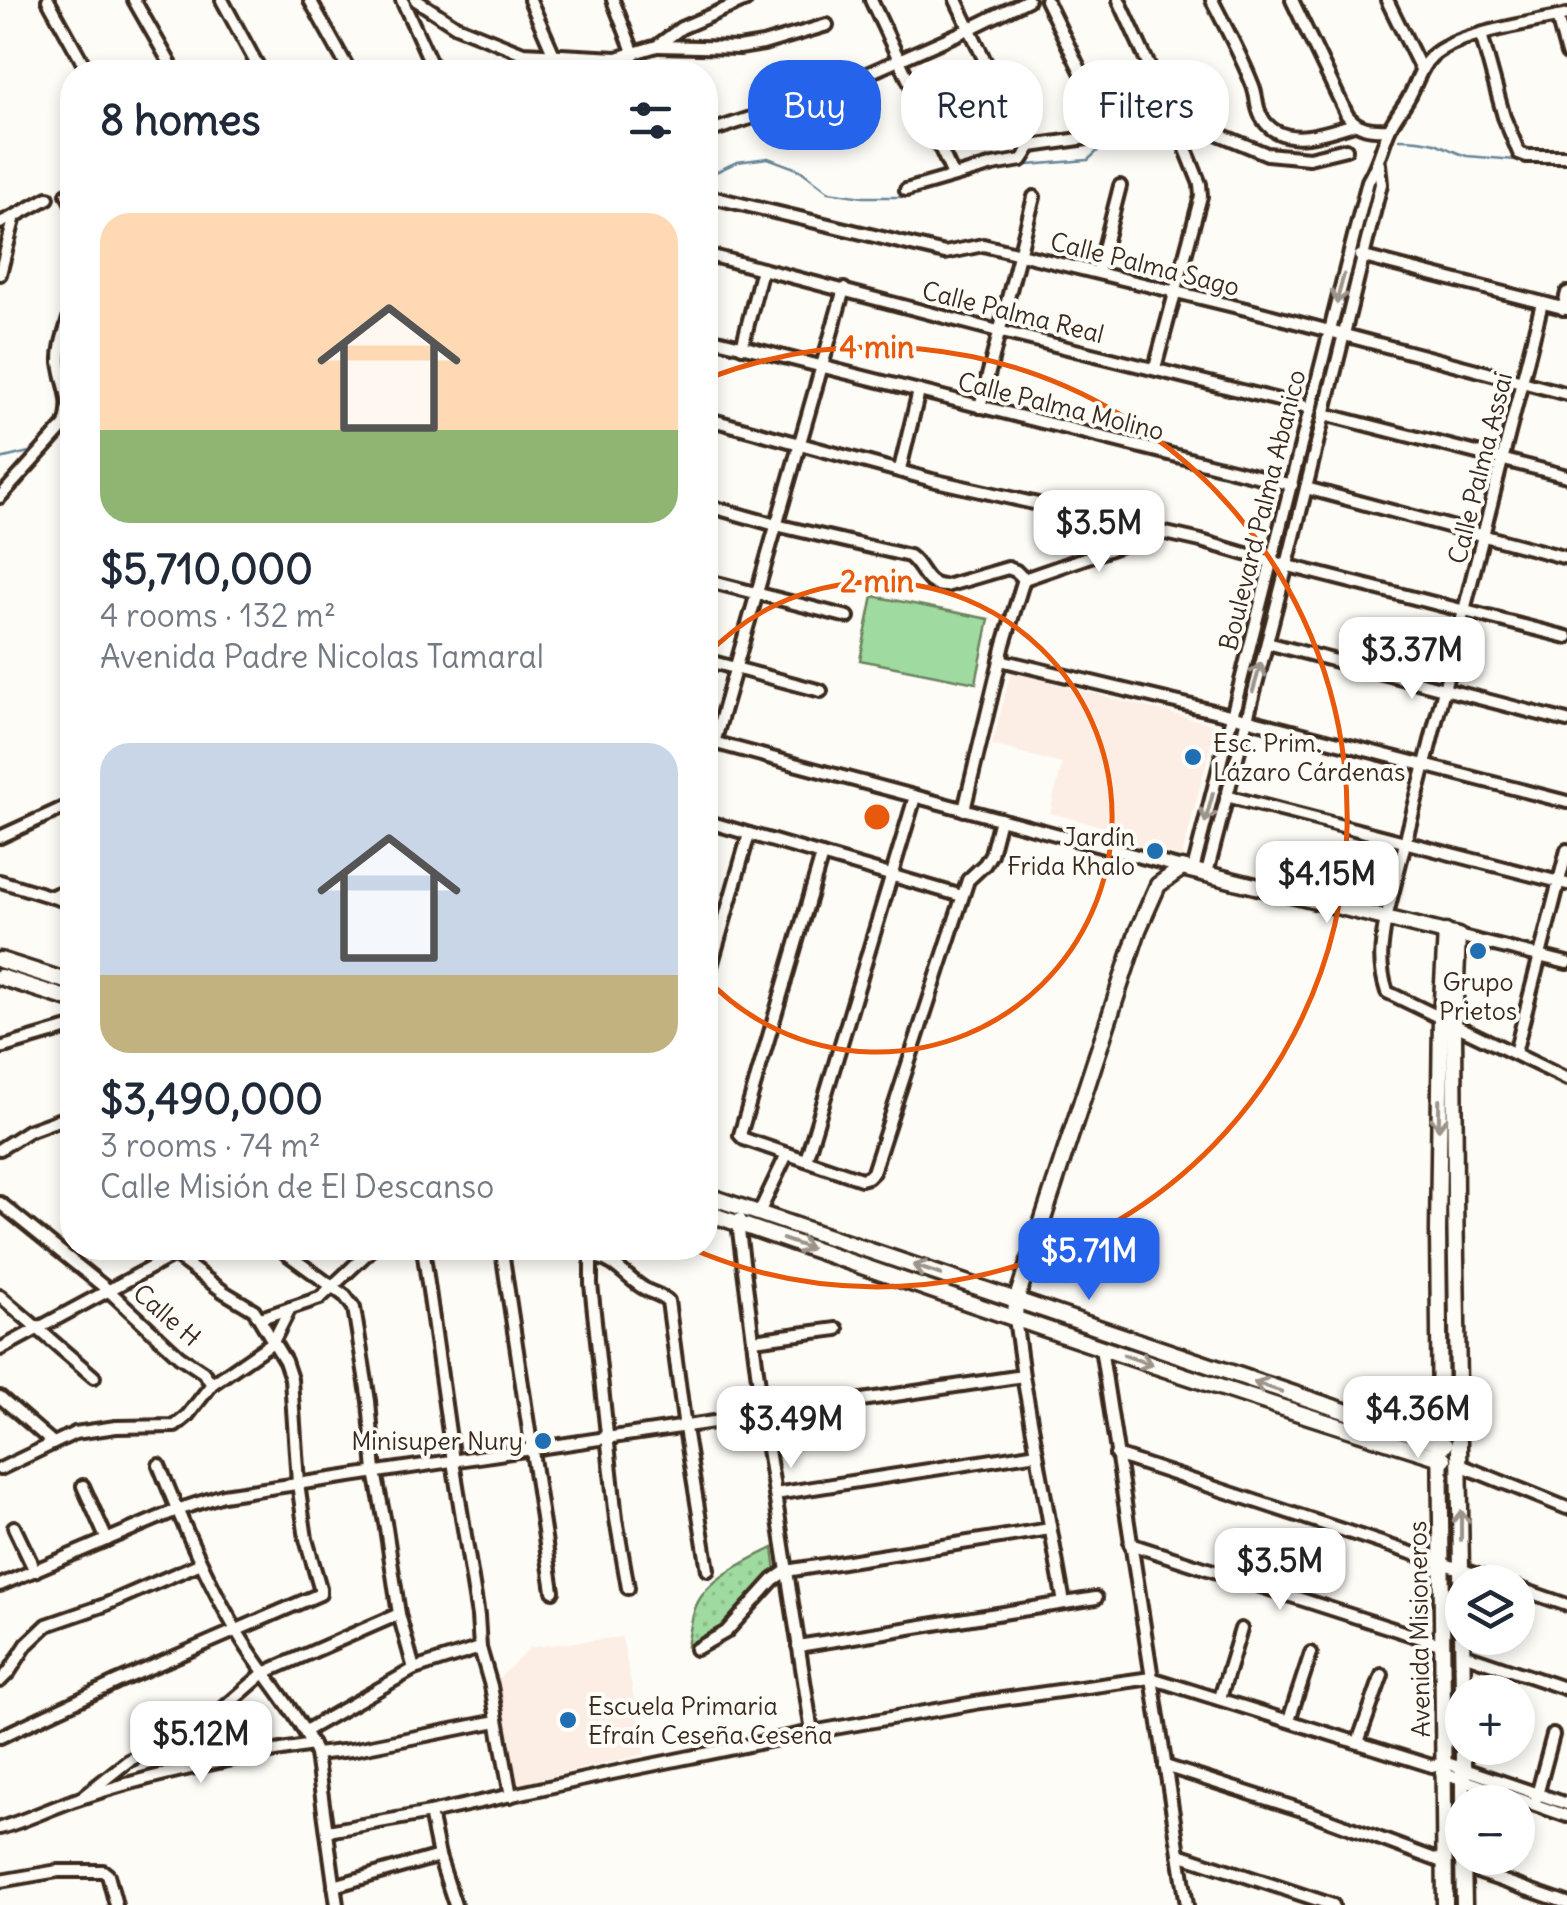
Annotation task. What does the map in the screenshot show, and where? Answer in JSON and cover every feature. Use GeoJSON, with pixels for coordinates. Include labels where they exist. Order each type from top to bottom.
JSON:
{"type":"FeatureCollection","features":[{"type":"Feature","properties":{"kind":"street"},"geometry":{"type":"LineString","coordinates":[[48,0],[81,60]]}},
{"type":"Feature","properties":{"kind":"street"},"geometry":{"type":"LineString","coordinates":[[134,0],[168,60]]}},
{"type":"Feature","properties":{"kind":"street"},"geometry":{"type":"LineString","coordinates":[[222,0],[254,60]]}},
{"type":"Feature","properties":{"kind":"street"},"geometry":{"type":"LineString","coordinates":[[310,0],[343,60]]}},
{"type":"Feature","properties":{"kind":"street"},"geometry":{"type":"LineString","coordinates":[[402,0],[429,60]]}},
{"type":"Feature","properties":{"kind":"street"},"geometry":{"type":"LineString","coordinates":[[416,0],[456,26],[524,53],[617,58],[657,46],[681,28],[746,0]]}},
{"type":"Feature","properties":{"kind":"street"},"geometry":{"type":"LineString","coordinates":[[530,0],[554,55]]}},
{"type":"Feature","properties":{"kind":"street"},"geometry":{"type":"LineString","coordinates":[[613,0],[634,54]]}},
{"type":"Feature","properties":{"kind":"street"},"geometry":{"type":"LineString","coordinates":[[871,0],[954,176]]}},
{"type":"Feature","properties":{"kind":"street"},"geometry":{"type":"LineString","coordinates":[[956,0],[984,60]]}},
{"type":"Feature","properties":{"kind":"street"},"geometry":{"type":"LineString","coordinates":[[718,129],[816,96],[1028,0]]}},
{"type":"Feature","properties":{"kind":"street"},"geometry":{"type":"LineString","coordinates":[[1046,0],[1076,60]]}},
{"type":"Feature","properties":{"kind":"street"},"geometry":{"type":"LineString","coordinates":[[1118,0],[1145,60]]}},
{"type":"Feature","properties":{"kind":"street"},"geometry":{"type":"LineString","coordinates":[[1212,0],[1254,88],[1259,113],[1269,128],[1297,138],[1354,124]]}},
{"type":"Feature","properties":{"kind":"street"},"geometry":{"type":"LineString","coordinates":[[1292,0],[1347,116],[1354,124],[1374,130],[1389,129]]}},
{"type":"Feature","properties":{"kind":"street"},"geometry":{"type":"LineString","coordinates":[[1387,0],[1421,69],[1446,46],[1562,16],[1567,54]]}},
{"type":"Feature","properties":{"kind":"street"},"geometry":{"type":"LineString","coordinates":[[657,46],[740,48],[827,24]]}},
{"type":"Feature","properties":{"kind":"street"},"geometry":{"type":"LineString","coordinates":[[1481,34],[1514,146],[1527,156],[1567,156]]}},
{"type":"Feature","properties":{"kind":"street","name":"Boulevard Palma Abanico"},"geometry":{"type":"LineString","coordinates":[[1016,1318],[1016,1301],[1138,930],[1158,885],[1194,870],[1226,796],[1273,562],[1368,181],[1379,163],[1389,129],[1421,69]]}},
{"type":"Feature","properties":{"kind":"street"},"geometry":{"type":"LineString","coordinates":[[1229,138],[1267,154],[1309,158],[1346,150]]}},
{"type":"Feature","properties":{"kind":"street"},"geometry":{"type":"LineString","coordinates":[[906,190],[993,164],[1022,160],[1028,150]]}},
{"type":"Feature","properties":{"kind":"street"},"geometry":{"type":"LineString","coordinates":[[1156,368],[1201,196],[1186,150]]}},
{"type":"Feature","properties":{"kind":"street","name":"Boulevard Palma Abanico"},"geometry":{"type":"LineString","coordinates":[[1194,870],[1267,643],[1381,184],[1379,163]]}},
{"type":"Feature","properties":{"kind":"street"},"geometry":{"type":"LineString","coordinates":[[1098,272],[1120,186]]}},
{"type":"Feature","properties":{"kind":"street","name":"Calle Palma Sago"},"geometry":{"type":"LineString","coordinates":[[718,197],[945,253],[978,245],[1098,272],[1567,394]]}},
{"type":"Feature","properties":{"kind":"street"},"geometry":{"type":"LineString","coordinates":[[980,406],[1034,197]]}},
{"type":"Feature","properties":{"kind":"street"},"geometry":{"type":"LineString","coordinates":[[0,223],[48,198]]}},
{"type":"Feature","properties":{"kind":"street"},"geometry":{"type":"LineString","coordinates":[[0,274],[15,216]]}},
{"type":"Feature","properties":{"kind":"street"},"geometry":{"type":"LineString","coordinates":[[1350,254],[1565,309],[1567,293]]}},
{"type":"Feature","properties":{"kind":"street","name":"Calle Palma Real"},"geometry":{"type":"LineString","coordinates":[[718,257],[1311,408]]}},
{"type":"Feature","properties":{"kind":"street"},"geometry":{"type":"LineString","coordinates":[[742,346],[762,269]]}},
{"type":"Feature","properties":{"kind":"street"},"geometry":{"type":"LineString","coordinates":[[718,716],[844,289]]}},
{"type":"Feature","properties":{"kind":"street","name":"Calle Palma Assai"},"geometry":{"type":"LineString","coordinates":[[1448,1020],[1387,992],[1380,970],[1381,944],[1542,303]]}},
{"type":"Feature","properties":{"kind":"street","name":"Calle Palma Molino"},"geometry":{"type":"LineString","coordinates":[[718,340],[1292,485]]}},
{"type":"Feature","properties":{"kind":"street"},"geometry":{"type":"LineString","coordinates":[[900,469],[919,391]]}},
{"type":"Feature","properties":{"kind":"street"},"geometry":{"type":"LineString","coordinates":[[1324,414],[1567,476]]}},
{"type":"Feature","properties":{"kind":"street"},"geometry":{"type":"LineString","coordinates":[[718,422],[932,480],[1201,541],[1567,637]]}},
{"type":"Feature","properties":{"kind":"street"},"geometry":{"type":"LineString","coordinates":[[0,496],[60,429]]}},
{"type":"Feature","properties":{"kind":"street"},"geometry":{"type":"LineString","coordinates":[[1306,488],[1567,558]]}},
{"type":"Feature","properties":{"kind":"street"},"geometry":{"type":"LineString","coordinates":[[718,509],[909,556],[936,586],[1008,568],[1024,580]]}},
{"type":"Feature","properties":{"kind":"street"},"geometry":{"type":"LineString","coordinates":[[1024,580],[1160,532]]}},
{"type":"Feature","properties":{"kind":"street"},"geometry":{"type":"LineString","coordinates":[[964,810],[1000,660],[1024,580]]}},
{"type":"Feature","properties":{"kind":"street"},"geometry":{"type":"LineString","coordinates":[[718,583],[848,617]]}},
{"type":"Feature","properties":{"kind":"street"},"geometry":{"type":"LineString","coordinates":[[1267,643],[1567,720]]}},
{"type":"Feature","properties":{"kind":"street"},"geometry":{"type":"LineString","coordinates":[[1000,660],[1567,802]]}},
{"type":"Feature","properties":{"kind":"street"},"geometry":{"type":"LineString","coordinates":[[718,663],[821,691]]}},
{"type":"Feature","properties":{"kind":"street"},"geometry":{"type":"LineString","coordinates":[[718,743],[1194,870],[1567,963]]}},
{"type":"Feature","properties":{"kind":"street"},"geometry":{"type":"LineString","coordinates":[[1226,796],[1563,883]]}},
{"type":"Feature","properties":{"kind":"street"},"geometry":{"type":"LineString","coordinates":[[806,1160],[915,797]]}},
{"type":"Feature","properties":{"kind":"street"},"geometry":{"type":"LineString","coordinates":[[0,837],[60,810]]}},
{"type":"Feature","properties":{"kind":"street"},"geometry":{"type":"LineString","coordinates":[[822,855],[740,1135],[861,1179],[873,1172],[962,896],[968,880],[991,854],[1000,819]]}},
{"type":"Feature","properties":{"kind":"street"},"geometry":{"type":"LineString","coordinates":[[718,825],[962,896]]}},
{"type":"Feature","properties":{"kind":"street"},"geometry":{"type":"LineString","coordinates":[[718,942],[749,834]]}},
{"type":"Feature","properties":{"kind":"street"},"geometry":{"type":"LineString","coordinates":[[1515,1053],[1563,883],[1567,850]]}},
{"type":"Feature","properties":{"kind":"street"},"geometry":{"type":"LineString","coordinates":[[0,880],[60,899]]}},
{"type":"Feature","properties":{"kind":"street"},"geometry":{"type":"LineString","coordinates":[[51,896],[60,892]]}},
{"type":"Feature","properties":{"kind":"street","name":"Avenida Misioneros"},"geometry":{"type":"LineString","coordinates":[[1445,1863],[1440,1768],[1443,1645],[1438,1186],[1452,934]]}},
{"type":"Feature","properties":{"kind":"street"},"geometry":{"type":"LineString","coordinates":[[0,960],[60,978]]}},
{"type":"Feature","properties":{"kind":"street"},"geometry":{"type":"LineString","coordinates":[[0,977],[60,996]]}},
{"type":"Feature","properties":{"kind":"street"},"geometry":{"type":"LineString","coordinates":[[1448,1020],[1567,1079]]}},
{"type":"Feature","properties":{"kind":"street","name":"Avenida Misioneros"},"geometry":{"type":"LineString","coordinates":[[1448,1020],[1461,1565]]}},
{"type":"Feature","properties":{"kind":"street"},"geometry":{"type":"LineString","coordinates":[[0,1048],[60,1030]]}},
{"type":"Feature","properties":{"kind":"street"},"geometry":{"type":"LineString","coordinates":[[0,1149],[28,1131],[60,1119]]}},
{"type":"Feature","properties":{"kind":"street"},"geometry":{"type":"LineString","coordinates":[[759,1213],[787,1154]]}},
{"type":"Feature","properties":{"kind":"street"},"geometry":{"type":"LineString","coordinates":[[718,1199],[1440,1451]]}},
{"type":"Feature","properties":{"kind":"street","name":"Calle H"},"geometry":{"type":"LineString","coordinates":[[0,1203],[60,1251]]}},
{"type":"Feature","properties":{"kind":"street"},"geometry":{"type":"LineString","coordinates":[[743,1208],[738,1223],[763,1416],[812,1732]]}},
{"type":"Feature","properties":{"kind":"street"},"geometry":{"type":"LineString","coordinates":[[718,1216],[1306,1416],[1460,1457],[1567,1508]]}},
{"type":"Feature","properties":{"kind":"street","name":"Calle H"},"geometry":{"type":"LineString","coordinates":[[71,1260],[179,1356],[203,1372],[212,1384]]}},
{"type":"Feature","properties":{"kind":"street"},"geometry":{"type":"LineString","coordinates":[[0,1349],[155,1260]]}},
{"type":"Feature","properties":{"kind":"street"},"geometry":{"type":"LineString","coordinates":[[0,1737],[320,1594],[306,1539],[291,1380],[285,1361],[261,1318],[181,1260]]}},
{"type":"Feature","properties":{"kind":"street"},"geometry":{"type":"LineString","coordinates":[[294,1260],[345,1296],[354,1308],[398,1614],[414,1669]]}},
{"type":"Feature","properties":{"kind":"street"},"geometry":{"type":"LineString","coordinates":[[261,1318],[320,1298],[359,1260]]}},
{"type":"Feature","properties":{"kind":"street"},"geometry":{"type":"LineString","coordinates":[[425,1260],[480,1648],[511,1796]]}},
{"type":"Feature","properties":{"kind":"street"},"geometry":{"type":"LineString","coordinates":[[503,1260],[553,1591]]}},
{"type":"Feature","properties":{"kind":"street"},"geometry":{"type":"LineString","coordinates":[[591,1260],[616,1518],[628,1588]]}},
{"type":"Feature","properties":{"kind":"street"},"geometry":{"type":"LineString","coordinates":[[605,1260],[646,1289],[665,1297],[671,1308],[708,1570]]}},
{"type":"Feature","properties":{"kind":"street"},"geometry":{"type":"LineString","coordinates":[[0,1296],[94,1377]]}},
{"type":"Feature","properties":{"kind":"street"},"geometry":{"type":"LineString","coordinates":[[0,1469],[75,1433],[116,1427],[175,1426],[212,1384],[273,1342],[290,1308]]}},
{"type":"Feature","properties":{"kind":"street"},"geometry":{"type":"LineString","coordinates":[[1016,1318],[1022,1376],[1064,1603]]}},
{"type":"Feature","properties":{"kind":"street"},"geometry":{"type":"LineString","coordinates":[[754,1340],[837,1329]]}},
{"type":"Feature","properties":{"kind":"street"},"geometry":{"type":"LineString","coordinates":[[1101,1348],[1186,1905]]}},
{"type":"Feature","properties":{"kind":"street"},"geometry":{"type":"LineString","coordinates":[[0,1586],[177,1510],[222,1495],[1022,1376]]}},
{"type":"Feature","properties":{"kind":"street"},"geometry":{"type":"LineString","coordinates":[[0,1396],[52,1442]]}},
{"type":"Feature","properties":{"kind":"street"},"geometry":{"type":"LineString","coordinates":[[775,1494],[1036,1453]]}},
{"type":"Feature","properties":{"kind":"street"},"geometry":{"type":"LineString","coordinates":[[1116,1455],[1446,1565]]}},
{"type":"Feature","properties":{"kind":"street"},"geometry":{"type":"LineString","coordinates":[[159,1465],[201,1564],[236,1630],[314,1749],[337,1905]]}},
{"type":"Feature","properties":{"kind":"street"},"geometry":{"type":"LineString","coordinates":[[83,1486],[107,1540]]}},
{"type":"Feature","properties":{"kind":"street"},"geometry":{"type":"LineString","coordinates":[[14,1527],[35,1570]]}},
{"type":"Feature","properties":{"kind":"street"},"geometry":{"type":"LineString","coordinates":[[696,1649],[726,1632],[786,1571],[1050,1529]]}},
{"type":"Feature","properties":{"kind":"street"},"geometry":{"type":"LineString","coordinates":[[1130,1544],[1443,1645]]}},
{"type":"Feature","properties":{"kind":"street"},"geometry":{"type":"LineString","coordinates":[[0,1680],[46,1625],[201,1564]]}},
{"type":"Feature","properties":{"kind":"street"},"geometry":{"type":"LineString","coordinates":[[1535,1594],[1567,1605]]}},
{"type":"Feature","properties":{"kind":"street"},"geometry":{"type":"LineString","coordinates":[[798,1646],[1096,1598]]}},
{"type":"Feature","properties":{"kind":"street"},"geometry":{"type":"LineString","coordinates":[[84,1796],[128,1761],[209,1721],[264,1672],[398,1614]]}},
{"type":"Feature","properties":{"kind":"street"},"geometry":{"type":"LineString","coordinates":[[1220,1698],[1241,1629]]}},
{"type":"Feature","properties":{"kind":"street"},"geometry":{"type":"LineString","coordinates":[[305,1731],[414,1669],[480,1648]]}},
{"type":"Feature","properties":{"kind":"street"},"geometry":{"type":"LineString","coordinates":[[1289,1720],[1311,1653]]}},
{"type":"Feature","properties":{"kind":"street"},"geometry":{"type":"LineString","coordinates":[[1466,1655],[1567,1689]]}},
{"type":"Feature","properties":{"kind":"street"},"geometry":{"type":"LineString","coordinates":[[1358,1742],[1382,1675]]}},
{"type":"Feature","properties":{"kind":"street"},"geometry":{"type":"LineString","coordinates":[[328,1831],[430,1814],[812,1732],[981,1702],[1151,1678],[1463,1775],[1536,1800],[1567,1816]]}},
{"type":"Feature","properties":{"kind":"street"},"geometry":{"type":"LineString","coordinates":[[0,1828],[84,1796],[176,1770],[314,1749],[351,1750],[497,1721]]}},
{"type":"Feature","properties":{"kind":"street"},"geometry":{"type":"LineString","coordinates":[[1536,1800],[1554,1735]]}},
{"type":"Feature","properties":{"kind":"street","name":"Avenida Misioneros"},"geometry":{"type":"LineString","coordinates":[[1463,1765],[1463,1785]]}},
{"type":"Feature","properties":{"kind":"street"},"geometry":{"type":"LineString","coordinates":[[1165,1766],[1308,1812],[1445,1863]]}},
{"type":"Feature","properties":{"kind":"street"},"geometry":{"type":"LineString","coordinates":[[1536,1800],[1567,1804]]}},
{"type":"Feature","properties":{"kind":"street"},"geometry":{"type":"LineString","coordinates":[[430,1814],[455,1905]]}},
{"type":"Feature","properties":{"kind":"street"},"geometry":{"type":"LineString","coordinates":[[0,1819],[0,1836]]}},
{"type":"Feature","properties":{"kind":"street"},"geometry":{"type":"LineString","coordinates":[[1178,1854],[1333,1905]]}},
{"type":"Feature","properties":{"kind":"street"},"geometry":{"type":"LineString","coordinates":[[334,1886],[439,1856]]}},
{"type":"Feature","properties":{"kind":"street"},"geometry":{"type":"LineString","coordinates":[[0,1882],[58,1871],[103,1871],[116,1905]]}},
{"type":"Feature","properties":{"kind":"street","name":"Avenida Misioneros"},"geometry":{"type":"LineString","coordinates":[[1445,1875],[1446,1905]]}},
{"type":"Feature","properties":{"kind":"street"},"geometry":{"type":"LineString","coordinates":[[1463,1875],[1464,1905]]}},
{"type":"Feature","properties":{"kind":"street"},"geometry":{"type":"LineString","coordinates":[[1496,1875],[1567,1903]]}},
{"type":"Feature","properties":{"kind":"shaded area"},"geometry":{"type":"Polygon","coordinates":[[[1011,672],[1216,725],[1182,857],[1107,838],[1109,828],[1050,813],[1062,764],[992,745],[1011,672]]]}},
{"type":"Feature","properties":{"kind":"shaded area","name":"Escuela Primaria Efraín Ceseña Ceseña"},"geometry":{"type":"Polygon","coordinates":[[[622,1637],[645,1754],[514,1785],[491,1686],[531,1647],[622,1637]]]}},
{"type":"Feature","properties":{"kind":"green space"},"geometry":{"type":"Polygon","coordinates":[[[873,596],[989,619],[976,683],[860,660],[873,596]]]}},
{"type":"Feature","properties":{"kind":"green space"},"geometry":{"type":"Polygon","coordinates":[[[773,1548],[776,1571],[747,1605],[726,1626],[687,1646],[701,1596],[729,1571],[773,1548]]]}},
{"type":"Feature","properties":{"kind":"waterway"},"geometry":{"type":"LineString","coordinates":[[1400,139],[1435,143],[1467,156],[1561,161]]}},
{"type":"Feature","properties":{"kind":"waterway"},"geometry":{"type":"LineString","coordinates":[[1016,166],[1088,160],[1099,150]]}},
{"type":"Feature","properties":{"kind":"waterway"},"geometry":{"type":"LineString","coordinates":[[718,171],[737,162],[768,158],[800,170],[829,192],[863,197],[908,195]]}},
{"type":"Feature","properties":{"kind":"waterway"},"geometry":{"type":"LineString","coordinates":[[0,459],[41,445]]}},
{"type":"Feature","properties":{"kind":"place","name":"Esc. Prim. Lázaro Cárdenas"},"geometry":{"type":"Point","coordinates":[1193,757]}},
{"type":"Feature","properties":{"kind":"place","name":"Jardín Frida Khalo"},"geometry":{"type":"Point","coordinates":[1155,851]}},
{"type":"Feature","properties":{"kind":"place","name":"Grupo Prietos"},"geometry":{"type":"Point","coordinates":[1478,951]}},
{"type":"Feature","properties":{"kind":"place","name":"Minisuper Nury"},"geometry":{"type":"Point","coordinates":[543,1441]}},
{"type":"Feature","properties":{"kind":"place","name":"Escuela Primaria Efraín Ceseña Ceseña"},"geometry":{"type":"Point","coordinates":[568,1720]}}]}
